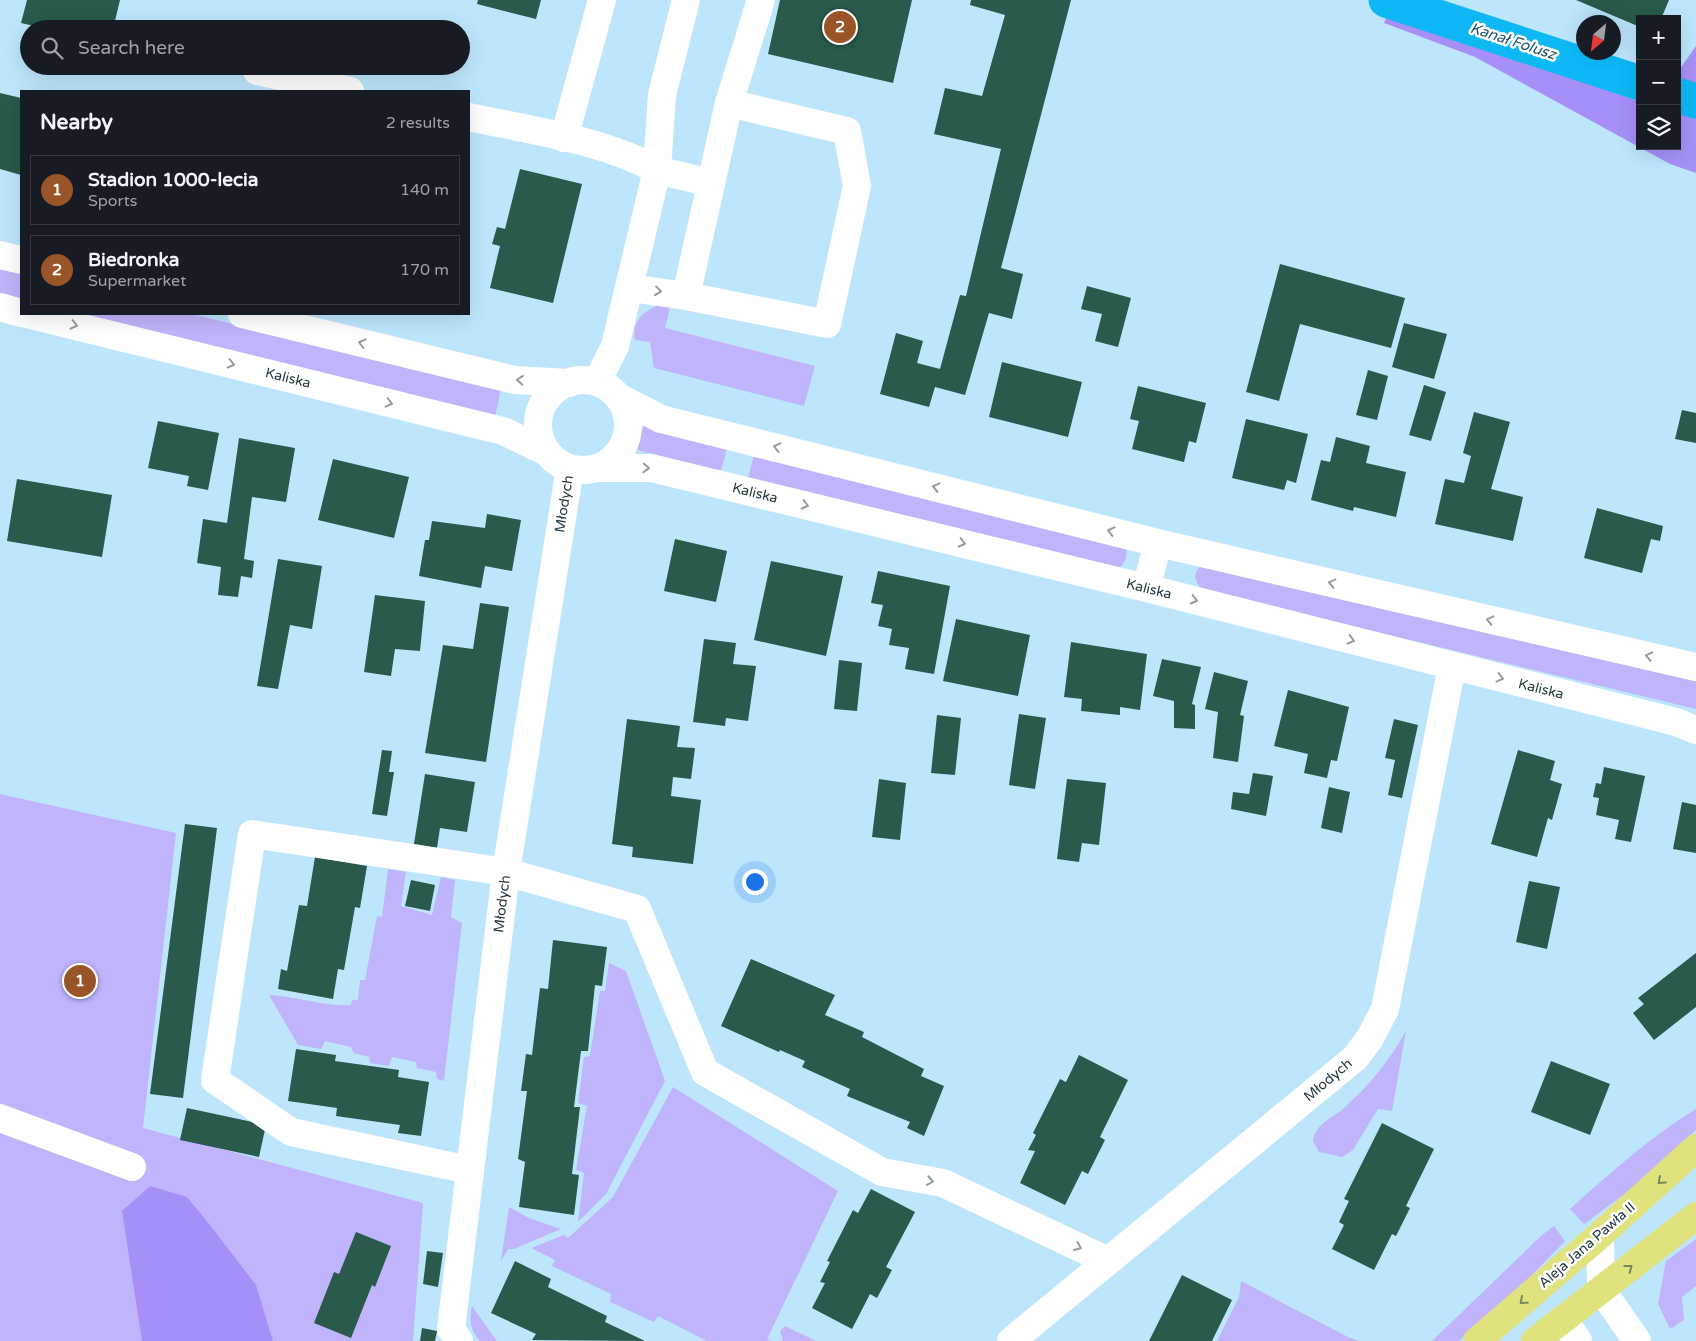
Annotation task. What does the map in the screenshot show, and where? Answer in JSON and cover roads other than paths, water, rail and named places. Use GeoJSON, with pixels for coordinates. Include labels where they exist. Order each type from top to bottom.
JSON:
{"type":"FeatureCollection","features":[{"type":"Feature","properties":{"kind":"main road","name":"Aleja Jana Pawła II"},"geometry":{"type":"LineString","coordinates":[[1477,1341],[1600,1235],[1696,1148]]}},
{"type":"Feature","properties":{"kind":"main road"},"geometry":{"type":"LineString","coordinates":[[1535,1341],[1570,1330],[1601,1289],[1696,1216]]}},
{"type":"Feature","properties":{"kind":"street"},"geometry":{"type":"LineString","coordinates":[[564,138],[602,0]]}},
{"type":"Feature","properties":{"kind":"street"},"geometry":{"type":"LineString","coordinates":[[597,382],[615,346],[630,288],[657,170],[662,95],[686,0]]}},
{"type":"Feature","properties":{"kind":"street"},"geometry":{"type":"LineString","coordinates":[[686,296],[730,103],[761,0]]}},
{"type":"Feature","properties":{"kind":"street"},"geometry":{"type":"LineString","coordinates":[[276,75],[345,90]]}},
{"type":"Feature","properties":{"kind":"street"},"geometry":{"type":"LineString","coordinates":[[630,288],[686,296],[827,324],[857,186],[847,131],[730,103]]}},
{"type":"Feature","properties":{"kind":"street"},"geometry":{"type":"LineString","coordinates":[[470,117],[564,138],[636,158],[657,170],[711,183]]}},
{"type":"Feature","properties":{"kind":"street"},"geometry":{"type":"LineString","coordinates":[[0,255],[20,260]]}},
{"type":"Feature","properties":{"kind":"street"},"geometry":{"type":"LineString","coordinates":[[0,307],[20,312]]}},
{"type":"Feature","properties":{"kind":"street","name":"Kaliska"},"geometry":{"type":"LineString","coordinates":[[30,315],[503,431],[547,452]]}},
{"type":"Feature","properties":{"kind":"street"},"geometry":{"type":"LineString","coordinates":[[246,315],[515,380],[569,383]]}},
{"type":"Feature","properties":{"kind":"street"},"geometry":{"type":"LineString","coordinates":[[620,398],[626,411],[628,425],[626,438],[620,451],[610,461],[598,468],[584,470],[570,468],[557,462],[547,452],[541,439],[538,425],[540,412],[547,399],[556,389],[569,383],[583,380],[597,382],[610,388],[620,398],[662,419],[1158,542],[1696,667]]}},
{"type":"Feature","properties":{"kind":"street","name":"Młodych"},"geometry":{"type":"LineString","coordinates":[[459,1341],[451,1329],[506,872],[570,468]]}},
{"type":"Feature","properties":{"kind":"street","name":"Kaliska"},"geometry":{"type":"LineString","coordinates":[[598,468],[651,468],[1146,588],[1676,722],[1696,730]]}},
{"type":"Feature","properties":{"kind":"street"},"geometry":{"type":"LineString","coordinates":[[1146,588],[1158,542]]}},
{"type":"Feature","properties":{"kind":"street","name":"Młodych"},"geometry":{"type":"LineString","coordinates":[[1011,1341],[1355,1058],[1370,1038],[1385,1009],[1452,666]]}},
{"type":"Feature","properties":{"kind":"street"},"geometry":{"type":"LineString","coordinates":[[469,1170],[291,1132],[215,1080],[252,834],[506,872],[637,909],[705,1072],[882,1172],[942,1183],[1108,1261]]}},
{"type":"Feature","properties":{"kind":"street"},"geometry":{"type":"LineString","coordinates":[[0,1118],[132,1167]]}},
{"type":"Feature","properties":{"kind":"street"},"geometry":{"type":"LineString","coordinates":[[1600,1235],[1601,1289],[1637,1341]]}},
{"type":"Feature","properties":{"kind":"waterway","name":"Kanał Folusz"},"geometry":{"type":"LineString","coordinates":[[1386,0],[1636,82]]}},
{"type":"Feature","properties":{"kind":"waterway","name":"Kanał Folusz"},"geometry":{"type":"LineString","coordinates":[[1681,96],[1696,101]]}},
{"type":"Feature","properties":{"kind":"place","name":"Biedronka"},"geometry":{"type":"Point","coordinates":[840,27]}},
{"type":"Feature","properties":{"kind":"place","name":"Stadion 1000-lecia"},"geometry":{"type":"Point","coordinates":[80,981]}}]}
